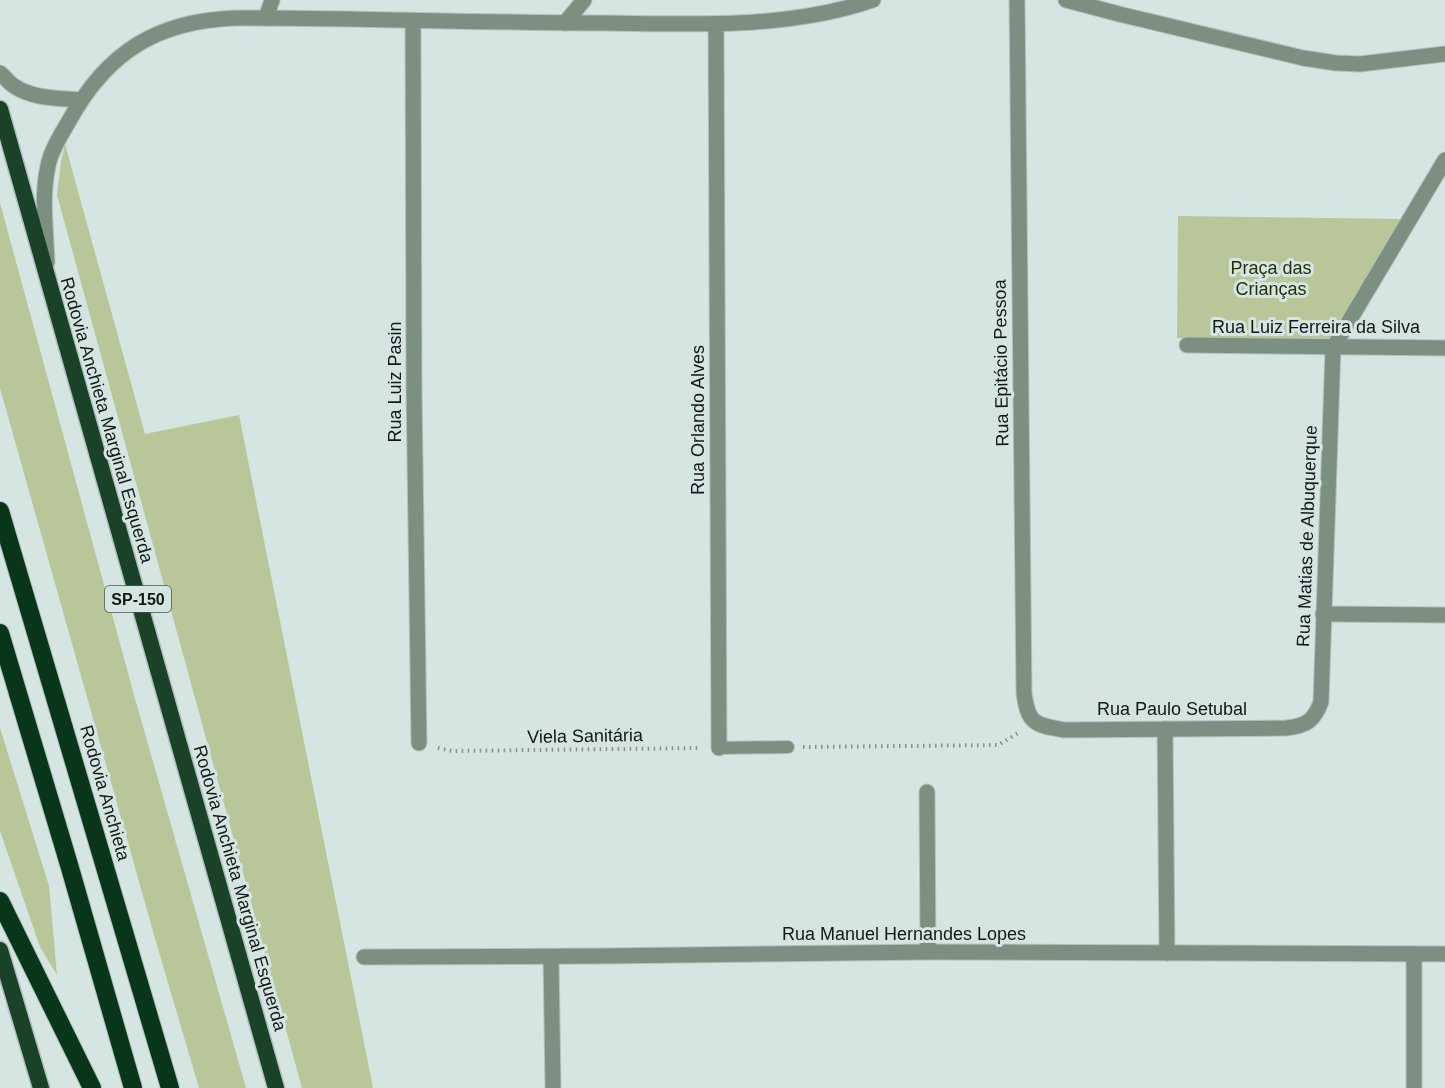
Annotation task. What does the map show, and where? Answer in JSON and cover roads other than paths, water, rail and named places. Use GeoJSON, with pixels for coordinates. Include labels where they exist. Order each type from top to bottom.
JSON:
{"type":"FeatureCollection","features":[{"type":"Feature","properties":{"kind":"highway","name":"Rodovia Anchieta Marginal Esquerda"},"geometry":{"type":"LineString","coordinates":[[0,109],[276,1088]]}},
{"type":"Feature","properties":{"kind":"highway","name":"Rodovia Anchieta"},"geometry":{"type":"LineString","coordinates":[[0,511],[170,1088]]}},
{"type":"Feature","properties":{"kind":"highway"},"geometry":{"type":"LineString","coordinates":[[0,633],[133,1088]]}},
{"type":"Feature","properties":{"kind":"highway"},"geometry":{"type":"LineString","coordinates":[[0,901],[92,1088]]}},
{"type":"Feature","properties":{"kind":"highway"},"geometry":{"type":"LineString","coordinates":[[0,950],[41,1088]]}},
{"type":"Feature","properties":{"kind":"street"},"geometry":{"type":"LineString","coordinates":[[266,18],[272,0]]}},
{"type":"Feature","properties":{"kind":"street"},"geometry":{"type":"LineString","coordinates":[[565,23],[584,0]]}},
{"type":"Feature","properties":{"kind":"street"},"geometry":{"type":"LineString","coordinates":[[48,280],[44,186],[48,163],[58,140],[80,100],[113,62],[134,46],[165,30],[198,21],[266,18],[716,24],[806,17],[847,9],[873,0]]}},
{"type":"Feature","properties":{"kind":"street","name":"Rua Epitácio Pessoa"},"geometry":{"type":"LineString","coordinates":[[1017,0],[1024,693],[1026,710],[1035,723]]}},
{"type":"Feature","properties":{"kind":"street"},"geometry":{"type":"LineString","coordinates":[[1066,0],[1303,58],[1336,63],[1360,64],[1445,54]]}},
{"type":"Feature","properties":{"kind":"street","name":"Rua Luiz Pasin"},"geometry":{"type":"LineString","coordinates":[[413,21],[414,376],[419,743]]}},
{"type":"Feature","properties":{"kind":"street","name":"Rua Orlando Alves"},"geometry":{"type":"LineString","coordinates":[[716,24],[719,748]]}},
{"type":"Feature","properties":{"kind":"street"},"geometry":{"type":"LineString","coordinates":[[0,73],[14,86],[29,93],[44,97],[80,100]]}},
{"type":"Feature","properties":{"kind":"street"},"geometry":{"type":"LineString","coordinates":[[1333,348],[1445,160]]}},
{"type":"Feature","properties":{"kind":"street","name":"Rua Luiz Ferreira da Silva"},"geometry":{"type":"LineString","coordinates":[[1187,345],[1445,348]]}},
{"type":"Feature","properties":{"kind":"street","name":"Rua Matias de Albuquerque"},"geometry":{"type":"LineString","coordinates":[[1309,722],[1317,713],[1321,702],[1333,348]]}},
{"type":"Feature","properties":{"kind":"street"},"geometry":{"type":"LineString","coordinates":[[1323,614],[1445,615]]}},
{"type":"Feature","properties":{"kind":"street","name":"Rua Paulo Setubal"},"geometry":{"type":"LineString","coordinates":[[1035,723],[1064,730],[1286,728],[1309,722]]}},
{"type":"Feature","properties":{"kind":"street"},"geometry":{"type":"LineString","coordinates":[[1165,729],[1167,953]]}},
{"type":"Feature","properties":{"kind":"street"},"geometry":{"type":"LineString","coordinates":[[927,792],[928,952]]}},
{"type":"Feature","properties":{"kind":"street","name":"Rua Manuel Hernandes Lopes"},"geometry":{"type":"LineString","coordinates":[[364,957],[928,952],[1445,954]]}},
{"type":"Feature","properties":{"kind":"street"},"geometry":{"type":"LineString","coordinates":[[1414,954],[1414,1088]]}},
{"type":"Feature","properties":{"kind":"street"},"geometry":{"type":"LineString","coordinates":[[551,957],[553,1088]]}},
{"type":"Feature","properties":{"kind":"lane"},"geometry":{"type":"LineString","coordinates":[[719,748],[788,747]]}},
{"type":"Feature","properties":{"kind":"park label","name":"Praça das Crianças"},"geometry":{"type":"Point","coordinates":[1271,278]}}]}
